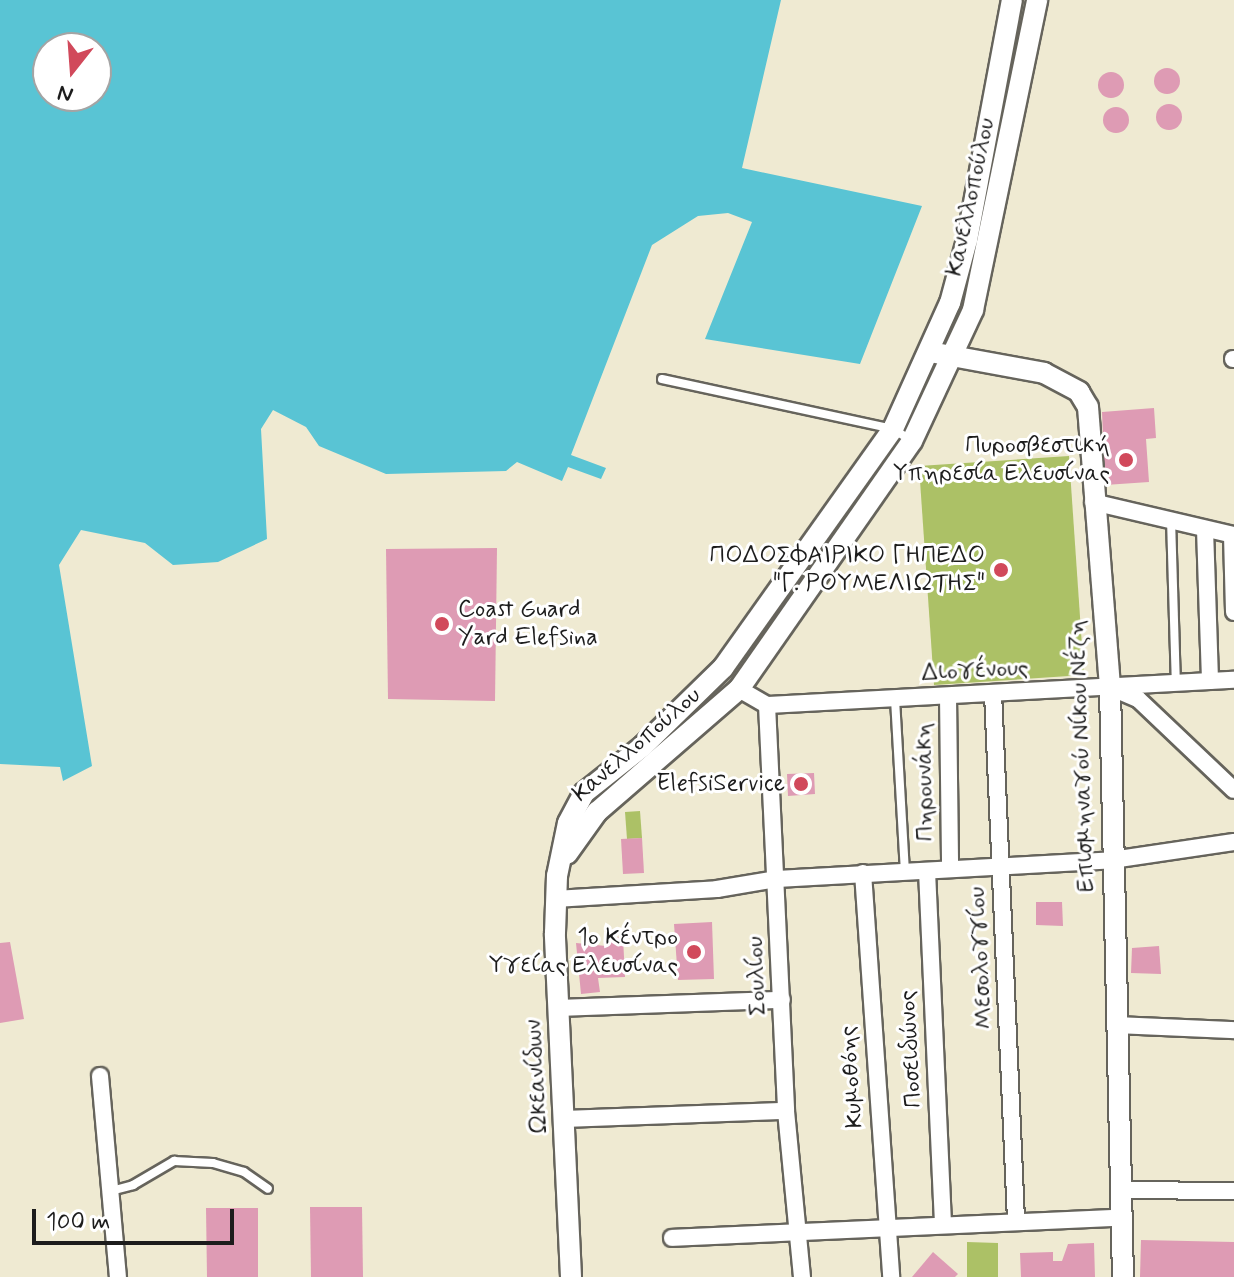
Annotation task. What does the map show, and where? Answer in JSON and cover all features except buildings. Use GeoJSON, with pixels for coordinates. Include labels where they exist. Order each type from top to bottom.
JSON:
{"type":"FeatureCollection","features":[{"type":"Feature","properties":{"kind":"street","name":"Κανελλοπούλου"},"geometry":{"type":"LineString","coordinates":[[557,876],[568,823],[584,793],[643,746],[723,668],[893,429],[930,352],[967,240],[1012,0]]}},
{"type":"Feature","properties":{"kind":"street","name":"Κανελλοπούλου"},"geometry":{"type":"LineString","coordinates":[[557,876],[588,821],[739,689],[912,441],[955,357],[990,246],[1037,0]]}},
{"type":"Feature","properties":{"kind":"street","name":"Επισμηναγού Νίκου Νέζη"},"geometry":{"type":"LineString","coordinates":[[930,352],[1044,373],[1079,392],[1088,407],[1093,502],[1110,688],[1123,1277]]}},
{"type":"Feature","properties":{"kind":"street"},"geometry":{"type":"LineString","coordinates":[[1093,502],[1233,535],[1234,612]]}},
{"type":"Feature","properties":{"kind":"street"},"geometry":{"type":"LineString","coordinates":[[1205,529],[1210,681]]}},
{"type":"Feature","properties":{"kind":"street","name":"Διογένους"},"geometry":{"type":"LineString","coordinates":[[767,705],[1234,680]]}},
{"type":"Feature","properties":{"kind":"street"},"geometry":{"type":"LineString","coordinates":[[1110,688],[1138,699],[1234,790]]}},
{"type":"Feature","properties":{"kind":"street"},"geometry":{"type":"LineString","coordinates":[[739,689],[767,705]]}},
{"type":"Feature","properties":{"kind":"street","name":"Μεσολογγίου"},"geometry":{"type":"LineString","coordinates":[[993,693],[998,867],[1004,894],[1016,1220]]}},
{"type":"Feature","properties":{"kind":"street","name":"Πηρουνάκη"},"geometry":{"type":"LineString","coordinates":[[948,696],[950,869]]}},
{"type":"Feature","properties":{"kind":"street","name":"Σουλίου"},"geometry":{"type":"LineString","coordinates":[[767,705],[786,1111],[801,1232],[802,1277]]}},
{"type":"Feature","properties":{"kind":"street"},"geometry":{"type":"LineString","coordinates":[[555,899],[717,889],[777,879],[905,870],[1112,860],[1234,842]]}},
{"type":"Feature","properties":{"kind":"street","name":"Ποσειδώνος"},"geometry":{"type":"LineString","coordinates":[[927,871],[943,1225]]}},
{"type":"Feature","properties":{"kind":"street","name":"Κυμοθόης"},"geometry":{"type":"LineString","coordinates":[[863,873],[891,1277]]}},
{"type":"Feature","properties":{"kind":"street","name":"Ωκεανίδων"},"geometry":{"type":"LineString","coordinates":[[557,876],[555,899],[571,1277]]}},
{"type":"Feature","properties":{"kind":"street"},"geometry":{"type":"LineString","coordinates":[[559,1008],[782,1000]]}},
{"type":"Feature","properties":{"kind":"street"},"geometry":{"type":"LineString","coordinates":[[1118,1025],[1234,1030]]}},
{"type":"Feature","properties":{"kind":"street"},"geometry":{"type":"LineString","coordinates":[[100,1076],[118,1277]]}},
{"type":"Feature","properties":{"kind":"street"},"geometry":{"type":"LineString","coordinates":[[565,1119],[786,1111]]}},
{"type":"Feature","properties":{"kind":"street"},"geometry":{"type":"LineString","coordinates":[[1120,1190],[1234,1191]]}},
{"type":"Feature","properties":{"kind":"street"},"geometry":{"type":"LineString","coordinates":[[672,1238],[1016,1220],[1121,1218]]}},
{"type":"Feature","properties":{"kind":"lane"},"geometry":{"type":"LineString","coordinates":[[662,379],[893,429],[912,441]]}},
{"type":"Feature","properties":{"kind":"lane"},"geometry":{"type":"LineString","coordinates":[[1171,518],[1176,683]]}},
{"type":"Feature","properties":{"kind":"lane"},"geometry":{"type":"LineString","coordinates":[[895,699],[905,870]]}},
{"type":"Feature","properties":{"kind":"lane"},"geometry":{"type":"LineString","coordinates":[[110,1191],[133,1185],[174,1161],[213,1163],[244,1172],[268,1189]]}},
{"type":"Feature","properties":{"kind":"green space","name":"ΠΟΔΟΣΦΑΙΡΙΚΟ ΓΗΠΕΔΟ \"Γ. ΡΟΥΜΕΛΙΩΤΗΣ\""},"geometry":{"type":"Polygon","coordinates":[[[1069,456],[1084,675],[934,685],[919,466],[1069,456]]]}},
{"type":"Feature","properties":{"kind":"green space"},"geometry":{"type":"Polygon","coordinates":[[[640,811],[642,838],[627,839],[625,812],[640,811]]]}},
{"type":"Feature","properties":{"kind":"green space"},"geometry":{"type":"Polygon","coordinates":[[[967,1242],[998,1243],[998,1277],[967,1277],[967,1242]]]}},
{"type":"Feature","properties":{"kind":"water"},"geometry":{"type":"Polygon","coordinates":[[[0,0],[781,0],[742,168],[922,206],[860,364],[705,339],[752,222],[728,213],[698,216],[652,245],[571,455],[606,468],[601,479],[568,467],[562,481],[517,462],[506,471],[386,474],[319,446],[306,427],[273,410],[261,429],[267,539],[218,562],[173,565],[145,543],[81,530],[59,565],[92,766],[63,781],[60,767],[0,764],[0,0]]]}},
{"type":"Feature","properties":{"kind":"place","name":"Πυροσβεστική Υπηρεσία Ελευσίνας"},"geometry":{"type":"Point","coordinates":[1126,460]}},
{"type":"Feature","properties":{"kind":"place","name":"ΠΟΔΟΣΦΑΙΡΙΚΟ ΓΗΠΕΔΟ \"Γ. ΡΟΥΜΕΛΙΩΤΗΣ\""},"geometry":{"type":"Point","coordinates":[1001,570]}},
{"type":"Feature","properties":{"kind":"place","name":"Coast Guard Yard Elefsina"},"geometry":{"type":"Point","coordinates":[442,624]}},
{"type":"Feature","properties":{"kind":"place","name":"ElefsiService"},"geometry":{"type":"Point","coordinates":[801,784]}},
{"type":"Feature","properties":{"kind":"place","name":"1ο Κέντρο Υγείας Ελευσίνας"},"geometry":{"type":"Point","coordinates":[694,952]}}]}
